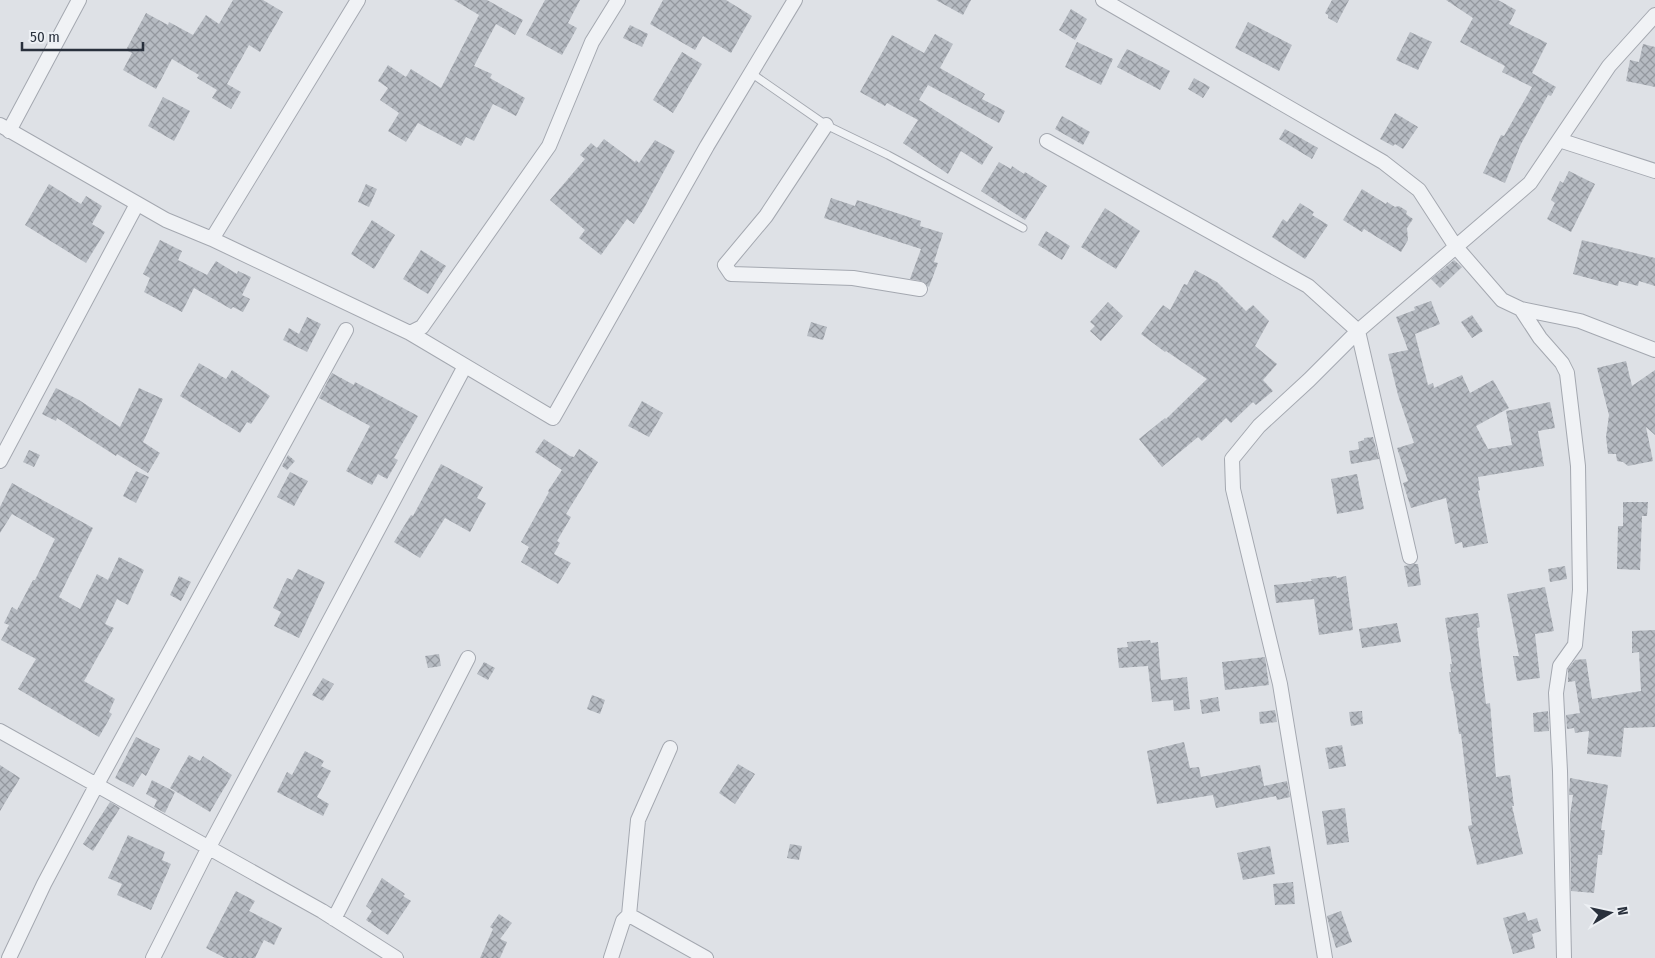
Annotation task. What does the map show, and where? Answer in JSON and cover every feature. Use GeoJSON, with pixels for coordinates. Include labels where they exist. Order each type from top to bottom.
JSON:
{"type":"FeatureCollection","features":[{"type":"Feature","properties":{"kind":"street"},"geometry":{"type":"LineString","coordinates":[[79,0],[5,128],[166,220],[212,238],[410,333],[553,418],[751,73],[795,0]]}},
{"type":"Feature","properties":{"kind":"street"},"geometry":{"type":"LineString","coordinates":[[212,238],[358,0]]}},
{"type":"Feature","properties":{"kind":"street"},"geometry":{"type":"LineString","coordinates":[[410,333],[422,327],[549,146],[592,42],[618,0]]}},
{"type":"Feature","properties":{"kind":"street"},"geometry":{"type":"LineString","coordinates":[[1103,0],[1383,162],[1419,190],[1456,247],[1502,300],[1521,309],[1580,321],[1655,350]]}},
{"type":"Feature","properties":{"kind":"street"},"geometry":{"type":"LineString","coordinates":[[1325,958],[1280,684],[1233,489],[1232,459],[1259,426],[1358,331],[1530,183],[1609,66],[1655,15]]}},
{"type":"Feature","properties":{"kind":"street"},"geometry":{"type":"LineString","coordinates":[[826,125],[766,216],[725,265],[731,274],[853,278],[920,289]]}},
{"type":"Feature","properties":{"kind":"street"},"geometry":{"type":"LineString","coordinates":[[1559,140],[1655,171]]}},
{"type":"Feature","properties":{"kind":"street"},"geometry":{"type":"LineString","coordinates":[[1047,141],[1308,286],[1358,331],[1410,557]]}},
{"type":"Feature","properties":{"kind":"street"},"geometry":{"type":"LineString","coordinates":[[0,461],[137,204]]}},
{"type":"Feature","properties":{"kind":"street"},"geometry":{"type":"LineString","coordinates":[[1521,309],[1540,338],[1562,363],[1567,373],[1578,466],[1580,590],[1575,645],[1560,666],[1556,693],[1560,771],[1564,958]]}},
{"type":"Feature","properties":{"kind":"street"},"geometry":{"type":"LineString","coordinates":[[10,958],[44,884],[96,786],[346,330]]}},
{"type":"Feature","properties":{"kind":"street"},"geometry":{"type":"LineString","coordinates":[[153,958],[209,847],[465,366]]}},
{"type":"Feature","properties":{"kind":"street"},"geometry":{"type":"LineString","coordinates":[[334,919],[468,658]]}},
{"type":"Feature","properties":{"kind":"street"},"geometry":{"type":"LineString","coordinates":[[0,731],[96,786],[209,847],[334,919],[396,958]]}},
{"type":"Feature","properties":{"kind":"street"},"geometry":{"type":"LineString","coordinates":[[611,958],[623,921],[628,915],[638,820],[670,748]]}},
{"type":"Feature","properties":{"kind":"street"},"geometry":{"type":"LineString","coordinates":[[628,915],[706,958]]}},
{"type":"Feature","properties":{"kind":"lane"},"geometry":{"type":"LineString","coordinates":[[751,73],[826,125],[888,155],[1023,228]]}},
{"type":"Feature","properties":{"kind":"building"},"geometry":{"type":"Polygon","coordinates":[[[233,0],[263,0],[283,12],[260,52],[249,45],[227,84],[241,92],[231,109],[212,98],[217,90],[197,78],[199,75],[172,59],[156,89],[123,70],[132,53],[126,50],[146,13],[168,25],[169,22],[193,35],[206,15],[219,24],[233,0]]]}},
{"type":"Feature","properties":{"kind":"building"},"geometry":{"type":"Polygon","coordinates":[[[454,0],[487,0],[523,20],[515,35],[496,24],[474,66],[492,74],[490,78],[525,98],[516,116],[493,104],[474,141],[466,137],[461,146],[418,123],[406,142],[388,131],[399,113],[380,100],[388,88],[378,81],[388,65],[406,77],[411,69],[441,88],[479,15],[454,0]]]}},
{"type":"Feature","properties":{"kind":"building"},"geometry":{"type":"Polygon","coordinates":[[[545,0],[580,0],[568,23],[577,28],[562,55],[526,35],[545,0]]]}},
{"type":"Feature","properties":{"kind":"building"},"geometry":{"type":"Polygon","coordinates":[[[663,0],[726,0],[752,16],[731,53],[703,36],[695,50],[650,24],[663,0]]]}},
{"type":"Feature","properties":{"kind":"building"},"geometry":{"type":"Polygon","coordinates":[[[936,0],[971,0],[963,15],[936,0]]]}},
{"type":"Feature","properties":{"kind":"building"},"geometry":{"type":"Polygon","coordinates":[[[1332,0],[1349,0],[1337,23],[1328,18],[1328,15],[1325,13],[1332,0]]]}},
{"type":"Feature","properties":{"kind":"building"},"geometry":{"type":"Polygon","coordinates":[[[1446,0],[1498,0],[1516,10],[1509,24],[1547,43],[1532,73],[1556,87],[1551,96],[1548,95],[1521,144],[1505,183],[1483,173],[1501,135],[1504,136],[1532,87],[1502,72],[1505,66],[1460,42],[1473,18],[1446,0]]]}},
{"type":"Feature","properties":{"kind":"building"},"geometry":{"type":"Polygon","coordinates":[[[1071,9],[1087,19],[1075,40],[1059,30],[1071,9]]]}},
{"type":"Feature","properties":{"kind":"building"},"geometry":{"type":"Polygon","coordinates":[[[1248,22],[1292,45],[1279,71],[1235,48],[1248,22]]]}},
{"type":"Feature","properties":{"kind":"building"},"geometry":{"type":"Polygon","coordinates":[[[630,25],[648,34],[642,47],[623,38],[630,25]]]}},
{"type":"Feature","properties":{"kind":"building"},"geometry":{"type":"Polygon","coordinates":[[[1410,32],[1432,42],[1418,70],[1396,60],[1410,32]]]}},
{"type":"Feature","properties":{"kind":"building"},"geometry":{"type":"Polygon","coordinates":[[[935,34],[953,44],[940,68],[985,94],[982,99],[1005,111],[999,123],[928,85],[919,100],[993,147],[982,165],[961,151],[948,174],[903,143],[918,120],[887,103],[885,106],[860,92],[892,35],[924,53],[935,34]]]}},
{"type":"Feature","properties":{"kind":"building"},"geometry":{"type":"Polygon","coordinates":[[[1077,42],[1113,59],[1101,85],[1065,67],[1077,42]]]}},
{"type":"Feature","properties":{"kind":"building"},"geometry":{"type":"Polygon","coordinates":[[[1643,44],[1655,47],[1655,87],[1626,81],[1630,60],[1639,62],[1643,44]]]}},
{"type":"Feature","properties":{"kind":"building"},"geometry":{"type":"Polygon","coordinates":[[[1127,49],[1170,71],[1160,90],[1117,67],[1127,49]]]}},
{"type":"Feature","properties":{"kind":"building"},"geometry":{"type":"Polygon","coordinates":[[[682,52],[702,64],[673,113],[653,100],[682,52]]]}},
{"type":"Feature","properties":{"kind":"building"},"geometry":{"type":"Polygon","coordinates":[[[1194,78],[1210,87],[1203,98],[1188,89],[1194,78]]]}},
{"type":"Feature","properties":{"kind":"building"},"geometry":{"type":"Polygon","coordinates":[[[163,97],[190,111],[174,141],[148,126],[163,97]]]}},
{"type":"Feature","properties":{"kind":"building"},"geometry":{"type":"Polygon","coordinates":[[[1395,113],[1418,127],[1403,149],[1380,139],[1395,113]]]}},
{"type":"Feature","properties":{"kind":"building"},"geometry":{"type":"Polygon","coordinates":[[[1062,116],[1090,132],[1083,145],[1055,129],[1062,116]]]}},
{"type":"Feature","properties":{"kind":"building"},"geometry":{"type":"Polygon","coordinates":[[[1285,129],[1318,148],[1312,159],[1279,139],[1285,129]]]}},
{"type":"Feature","properties":{"kind":"building"},"geometry":{"type":"Polygon","coordinates":[[[604,139],[639,163],[655,140],[675,151],[634,224],[627,219],[601,255],[579,238],[585,230],[550,200],[585,159],[580,155],[591,143],[597,148],[604,139]]]}},
{"type":"Feature","properties":{"kind":"building"},"geometry":{"type":"Polygon","coordinates":[[[999,162],[1011,169],[1012,166],[1024,174],[1025,172],[1047,186],[1025,220],[981,191],[999,162]]]}},
{"type":"Feature","properties":{"kind":"building"},"geometry":{"type":"Polygon","coordinates":[[[1569,171],[1595,184],[1571,232],[1547,219],[1555,203],[1551,200],[1560,181],[1563,183],[1569,171]]]}},
{"type":"Feature","properties":{"kind":"building"},"geometry":{"type":"Polygon","coordinates":[[[49,184],[81,204],[86,196],[102,206],[92,224],[105,232],[86,263],[25,225],[49,184]]]}},
{"type":"Feature","properties":{"kind":"building"},"geometry":{"type":"Polygon","coordinates":[[[366,184],[377,189],[369,207],[358,202],[366,184]]]}},
{"type":"Feature","properties":{"kind":"building"},"geometry":{"type":"Polygon","coordinates":[[[1362,189],[1386,204],[1387,202],[1395,207],[1399,206],[1407,211],[1406,214],[1413,219],[1407,228],[1408,240],[1401,252],[1364,229],[1362,232],[1343,220],[1362,189]]]}},
{"type":"Feature","properties":{"kind":"building"},"geometry":{"type":"Polygon","coordinates":[[[831,198],[855,206],[857,200],[921,221],[920,226],[943,233],[934,262],[938,263],[929,287],[922,281],[910,279],[921,249],[824,218],[831,198]]]}},
{"type":"Feature","properties":{"kind":"building"},"geometry":{"type":"Polygon","coordinates":[[[1300,203],[1314,212],[1312,215],[1328,225],[1305,259],[1272,237],[1283,219],[1287,222],[1300,203]]]}},
{"type":"Feature","properties":{"kind":"building"},"geometry":{"type":"Polygon","coordinates":[[[1105,208],[1140,231],[1116,269],[1081,247],[1105,208]]]}},
{"type":"Feature","properties":{"kind":"building"},"geometry":{"type":"Polygon","coordinates":[[[372,220],[395,235],[374,269],[351,254],[372,220]]]}},
{"type":"Feature","properties":{"kind":"building"},"geometry":{"type":"Polygon","coordinates":[[[1046,231],[1070,246],[1062,260],[1038,245],[1046,231]]]}},
{"type":"Feature","properties":{"kind":"building"},"geometry":{"type":"Polygon","coordinates":[[[160,240],[182,251],[178,260],[207,275],[216,261],[237,274],[238,271],[251,277],[242,295],[250,299],[243,312],[233,307],[231,309],[194,288],[182,312],[144,292],[150,278],[143,274],[160,240]]]}},
{"type":"Feature","properties":{"kind":"building"},"geometry":{"type":"Polygon","coordinates":[[[1582,240],[1655,258],[1655,286],[1639,281],[1638,286],[1619,281],[1618,286],[1573,274],[1582,240]]]}},
{"type":"Feature","properties":{"kind":"building"},"geometry":{"type":"Polygon","coordinates":[[[421,250],[446,266],[428,294],[403,279],[421,250]]]}},
{"type":"Feature","properties":{"kind":"building"},"geometry":{"type":"Polygon","coordinates":[[[1454,260],[1462,267],[1440,288],[1431,279],[1454,260]]]}},
{"type":"Feature","properties":{"kind":"building"},"geometry":{"type":"Polygon","coordinates":[[[1195,270],[1217,282],[1246,311],[1253,305],[1269,321],[1255,346],[1277,364],[1263,380],[1273,391],[1256,405],[1253,402],[1231,423],[1226,418],[1202,441],[1198,437],[1162,467],[1139,439],[1166,419],[1207,379],[1141,334],[1163,305],[1170,310],[1184,284],[1187,285],[1195,270]]]}},
{"type":"Feature","properties":{"kind":"building"},"geometry":{"type":"Polygon","coordinates":[[[1431,301],[1440,324],[1415,334],[1428,385],[1433,383],[1434,388],[1462,375],[1470,393],[1493,380],[1509,408],[1476,426],[1488,449],[1512,445],[1506,411],[1550,402],[1555,428],[1538,431],[1544,466],[1478,477],[1480,490],[1478,491],[1488,543],[1463,548],[1462,542],[1455,544],[1446,498],[1411,508],[1403,483],[1408,481],[1397,448],[1414,443],[1398,395],[1388,354],[1408,350],[1396,317],[1415,310],[1414,307],[1431,301]]]}},
{"type":"Feature","properties":{"kind":"building"},"geometry":{"type":"Polygon","coordinates":[[[1108,302],[1123,316],[1101,341],[1090,331],[1095,326],[1090,322],[1108,302]]]}},
{"type":"Feature","properties":{"kind":"building"},"geometry":{"type":"Polygon","coordinates":[[[1472,315],[1483,331],[1472,338],[1461,322],[1472,315]]]}},
{"type":"Feature","properties":{"kind":"building"},"geometry":{"type":"Polygon","coordinates":[[[307,317],[321,324],[307,352],[283,340],[289,328],[299,334],[307,317]]]}},
{"type":"Feature","properties":{"kind":"building"},"geometry":{"type":"Polygon","coordinates":[[[811,322],[827,327],[823,340],[807,336],[811,322]]]}},
{"type":"Feature","properties":{"kind":"building"},"geometry":{"type":"Polygon","coordinates":[[[1626,361],[1632,386],[1655,370],[1655,435],[1646,427],[1653,461],[1628,466],[1623,462],[1617,461],[1616,454],[1608,454],[1606,437],[1609,415],[1597,368],[1626,361]]]}},
{"type":"Feature","properties":{"kind":"building"},"geometry":{"type":"Polygon","coordinates":[[[199,363],[226,379],[232,370],[270,396],[251,424],[247,422],[240,433],[180,396],[199,363]]]}},
{"type":"Feature","properties":{"kind":"building"},"geometry":{"type":"Polygon","coordinates":[[[332,373],[354,385],[355,382],[418,416],[394,458],[398,460],[387,479],[378,474],[372,485],[346,471],[370,426],[319,398],[332,373]]]}},
{"type":"Feature","properties":{"kind":"building"},"geometry":{"type":"Polygon","coordinates":[[[56,388],[79,400],[120,427],[139,388],[163,399],[143,442],[160,453],[148,473],[117,454],[116,456],[57,418],[56,421],[42,414],[56,388]]]}},
{"type":"Feature","properties":{"kind":"building"},"geometry":{"type":"Polygon","coordinates":[[[642,401],[663,413],[649,437],[628,426],[642,401]]]}},
{"type":"Feature","properties":{"kind":"building"},"geometry":{"type":"Polygon","coordinates":[[[1373,437],[1379,459],[1351,464],[1349,451],[1359,449],[1358,442],[1364,440],[1364,438],[1373,437]]]}},
{"type":"Feature","properties":{"kind":"building"},"geometry":{"type":"Polygon","coordinates":[[[544,439],[570,456],[574,457],[579,449],[598,462],[566,514],[571,517],[557,541],[560,543],[554,554],[571,563],[558,584],[521,562],[529,547],[521,542],[548,491],[562,470],[535,452],[544,439]]]}},
{"type":"Feature","properties":{"kind":"building"},"geometry":{"type":"Polygon","coordinates":[[[29,450],[40,455],[34,467],[23,462],[29,450]]]}},
{"type":"Feature","properties":{"kind":"building"},"geometry":{"type":"Polygon","coordinates":[[[288,455],[295,461],[287,470],[282,466],[288,455]]]}},
{"type":"Feature","properties":{"kind":"building"},"geometry":{"type":"Polygon","coordinates":[[[441,464],[483,487],[477,498],[486,503],[470,532],[445,518],[420,558],[394,542],[411,515],[413,516],[441,464]]]}},
{"type":"Feature","properties":{"kind":"building"},"geometry":{"type":"Polygon","coordinates":[[[136,471],[149,477],[136,503],[123,496],[136,471]]]}},
{"type":"Feature","properties":{"kind":"building"},"geometry":{"type":"Polygon","coordinates":[[[290,472],[308,481],[294,506],[277,497],[290,472]]]}},
{"type":"Feature","properties":{"kind":"building"},"geometry":{"type":"Polygon","coordinates":[[[1357,474],[1364,509],[1337,514],[1331,479],[1357,474]]]}},
{"type":"Feature","properties":{"kind":"building"},"geometry":{"type":"Polygon","coordinates":[[[12,483],[93,528],[59,597],[80,609],[97,574],[108,580],[119,557],[144,570],[128,605],[117,599],[105,624],[114,628],[84,681],[115,699],[109,712],[112,714],[99,737],[18,689],[36,659],[1,640],[9,625],[4,623],[12,607],[17,610],[33,580],[35,580],[55,539],[12,514],[0,533],[0,507],[12,483]]]}},
{"type":"Feature","properties":{"kind":"building"},"geometry":{"type":"Polygon","coordinates":[[[1623,502],[1648,502],[1647,516],[1642,516],[1640,570],[1617,569],[1618,526],[1623,526],[1623,502]]]}},
{"type":"Feature","properties":{"kind":"building"},"geometry":{"type":"Polygon","coordinates":[[[1418,564],[1421,585],[1408,587],[1404,566],[1418,564]]]}},
{"type":"Feature","properties":{"kind":"building"},"geometry":{"type":"Polygon","coordinates":[[[1565,566],[1567,579],[1550,582],[1548,569],[1565,566]]]}},
{"type":"Feature","properties":{"kind":"building"},"geometry":{"type":"Polygon","coordinates":[[[298,569],[325,582],[299,638],[274,626],[281,612],[273,608],[287,578],[292,580],[298,569]]]}},
{"type":"Feature","properties":{"kind":"building"},"geometry":{"type":"Polygon","coordinates":[[[179,576],[191,582],[181,601],[170,595],[179,576]]]}},
{"type":"Feature","properties":{"kind":"building"},"geometry":{"type":"Polygon","coordinates":[[[1336,576],[1337,578],[1346,576],[1353,630],[1319,635],[1314,599],[1276,603],[1274,585],[1312,581],[1311,579],[1336,576]]]}},
{"type":"Feature","properties":{"kind":"building"},"geometry":{"type":"Polygon","coordinates":[[[1545,587],[1554,631],[1535,634],[1540,678],[1517,681],[1513,656],[1519,656],[1507,594],[1545,587]]]}},
{"type":"Feature","properties":{"kind":"building"},"geometry":{"type":"Polygon","coordinates":[[[1478,613],[1480,627],[1477,628],[1486,704],[1490,703],[1496,777],[1510,775],[1514,806],[1512,806],[1523,854],[1477,865],[1468,826],[1472,825],[1461,734],[1459,734],[1449,672],[1451,672],[1450,664],[1452,664],[1445,618],[1478,613]]]}},
{"type":"Feature","properties":{"kind":"building"},"geometry":{"type":"Polygon","coordinates":[[[1397,623],[1401,642],[1362,648],[1359,629],[1397,623]]]}},
{"type":"Feature","properties":{"kind":"building"},"geometry":{"type":"Polygon","coordinates":[[[1655,630],[1655,727],[1624,728],[1621,757],[1587,754],[1589,731],[1575,733],[1574,728],[1567,729],[1566,715],[1580,713],[1575,681],[1568,682],[1568,669],[1575,660],[1586,659],[1592,699],[1641,691],[1639,652],[1632,653],[1632,631],[1655,630]]]}},
{"type":"Feature","properties":{"kind":"building"},"geometry":{"type":"Polygon","coordinates":[[[1150,640],[1151,643],[1158,642],[1161,680],[1187,677],[1190,709],[1174,711],[1173,700],[1152,702],[1148,666],[1119,668],[1117,648],[1128,647],[1127,642],[1150,640]]]}},
{"type":"Feature","properties":{"kind":"building"},"geometry":{"type":"Polygon","coordinates":[[[439,654],[441,666],[428,668],[425,656],[439,654]]]}},
{"type":"Feature","properties":{"kind":"building"},"geometry":{"type":"Polygon","coordinates":[[[1265,657],[1269,685],[1225,690],[1222,662],[1265,657]]]}},
{"type":"Feature","properties":{"kind":"building"},"geometry":{"type":"Polygon","coordinates":[[[484,662],[495,668],[488,680],[477,674],[484,662]]]}},
{"type":"Feature","properties":{"kind":"building"},"geometry":{"type":"Polygon","coordinates":[[[323,678],[334,684],[323,701],[312,695],[323,678]]]}},
{"type":"Feature","properties":{"kind":"building"},"geometry":{"type":"Polygon","coordinates":[[[592,695],[605,700],[600,714],[587,709],[592,695]]]}},
{"type":"Feature","properties":{"kind":"building"},"geometry":{"type":"Polygon","coordinates":[[[1218,697],[1220,711],[1202,714],[1200,700],[1218,697]]]}},
{"type":"Feature","properties":{"kind":"building"},"geometry":{"type":"Polygon","coordinates":[[[1275,710],[1277,722],[1260,724],[1259,712],[1275,710]]]}},
{"type":"Feature","properties":{"kind":"building"},"geometry":{"type":"Polygon","coordinates":[[[1362,711],[1363,724],[1351,726],[1349,712],[1362,711]]]}},
{"type":"Feature","properties":{"kind":"building"},"geometry":{"type":"Polygon","coordinates":[[[1548,711],[1549,731],[1534,732],[1533,713],[1548,711]]]}},
{"type":"Feature","properties":{"kind":"building"},"geometry":{"type":"Polygon","coordinates":[[[136,737],[160,749],[146,776],[142,773],[133,787],[115,778],[136,737]]]}},
{"type":"Feature","properties":{"kind":"building"},"geometry":{"type":"Polygon","coordinates":[[[1184,742],[1190,768],[1199,767],[1201,777],[1260,765],[1264,786],[1287,781],[1290,797],[1277,800],[1276,796],[1216,808],[1213,795],[1157,804],[1147,751],[1184,742]]]}},
{"type":"Feature","properties":{"kind":"building"},"geometry":{"type":"Polygon","coordinates":[[[1342,745],[1346,766],[1329,769],[1325,748],[1342,745]]]}},
{"type":"Feature","properties":{"kind":"building"},"geometry":{"type":"Polygon","coordinates":[[[305,751],[324,761],[321,766],[331,771],[317,797],[329,804],[323,816],[277,792],[287,772],[292,775],[305,751]]]}},
{"type":"Feature","properties":{"kind":"building"},"geometry":{"type":"Polygon","coordinates":[[[189,755],[200,761],[203,756],[232,775],[210,812],[170,788],[189,755]]]}},
{"type":"Feature","properties":{"kind":"building"},"geometry":{"type":"Polygon","coordinates":[[[738,764],[755,774],[735,804],[719,793],[738,764]]]}},
{"type":"Feature","properties":{"kind":"building"},"geometry":{"type":"Polygon","coordinates":[[[0,765],[20,778],[0,811],[0,765]]]}},
{"type":"Feature","properties":{"kind":"building"},"geometry":{"type":"Polygon","coordinates":[[[1570,778],[1608,785],[1601,830],[1605,830],[1602,855],[1598,855],[1594,893],[1571,891],[1570,815],[1573,795],[1569,795],[1570,778]]]}},
{"type":"Feature","properties":{"kind":"building"},"geometry":{"type":"Polygon","coordinates":[[[152,780],[175,792],[165,813],[154,807],[157,800],[146,794],[152,780]]]}},
{"type":"Feature","properties":{"kind":"building"},"geometry":{"type":"Polygon","coordinates":[[[110,802],[120,808],[93,851],[83,844],[110,802]]]}},
{"type":"Feature","properties":{"kind":"building"},"geometry":{"type":"Polygon","coordinates":[[[1345,808],[1349,842],[1327,845],[1322,811],[1345,808]]]}},
{"type":"Feature","properties":{"kind":"building"},"geometry":{"type":"Polygon","coordinates":[[[128,835],[165,852],[162,860],[171,864],[151,910],[117,895],[122,884],[108,878],[128,835]]]}},
{"type":"Feature","properties":{"kind":"building"},"geometry":{"type":"Polygon","coordinates":[[[790,844],[802,846],[799,860],[787,858],[790,844]]]}},
{"type":"Feature","properties":{"kind":"building"},"geometry":{"type":"Polygon","coordinates":[[[1270,846],[1275,874],[1243,880],[1237,853],[1270,846]]]}},
{"type":"Feature","properties":{"kind":"building"},"geometry":{"type":"Polygon","coordinates":[[[382,878],[405,894],[403,896],[411,901],[388,935],[366,920],[372,911],[366,906],[382,878]]]}},
{"type":"Feature","properties":{"kind":"building"},"geometry":{"type":"Polygon","coordinates":[[[1293,882],[1295,904],[1275,905],[1273,884],[1293,882]]]}},
{"type":"Feature","properties":{"kind":"building"},"geometry":{"type":"Polygon","coordinates":[[[236,891],[255,901],[249,911],[282,928],[274,945],[264,940],[255,958],[225,958],[206,948],[236,891]]]}},
{"type":"Feature","properties":{"kind":"building"},"geometry":{"type":"Polygon","coordinates":[[[1341,911],[1352,942],[1336,948],[1327,916],[1341,911]]]}},
{"type":"Feature","properties":{"kind":"building"},"geometry":{"type":"Polygon","coordinates":[[[1525,912],[1528,921],[1537,918],[1541,931],[1532,934],[1535,948],[1513,954],[1503,918],[1525,912]]]}},
{"type":"Feature","properties":{"kind":"building"},"geometry":{"type":"Polygon","coordinates":[[[499,914],[512,923],[500,939],[507,942],[500,958],[480,958],[493,929],[490,927],[499,914]]]}}]}
